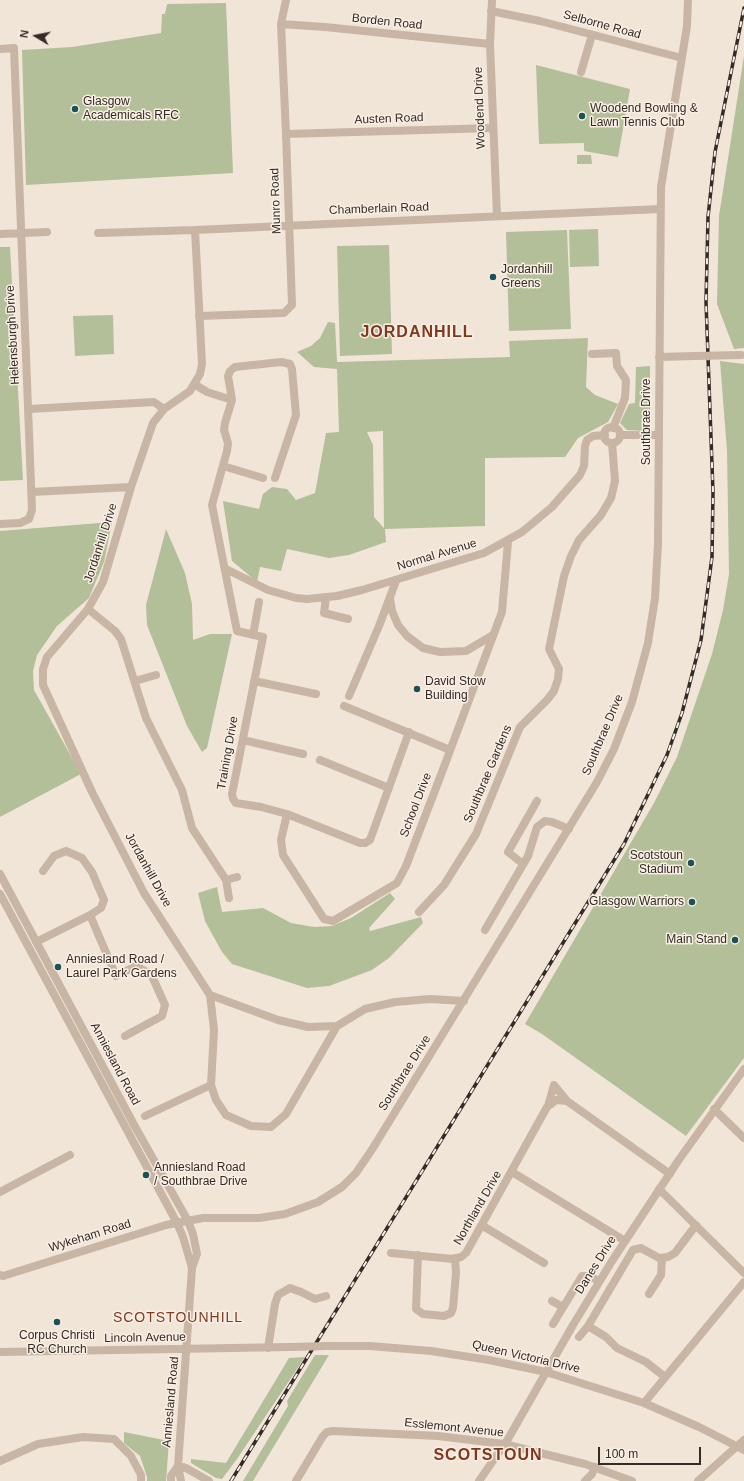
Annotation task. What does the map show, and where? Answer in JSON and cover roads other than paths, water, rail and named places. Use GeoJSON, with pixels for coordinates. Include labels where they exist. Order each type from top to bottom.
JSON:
{"type":"FeatureCollection","features":[{"type":"Feature","properties":{"kind":"street","name":"Munro Road"},"geometry":{"type":"LineString","coordinates":[[199,316],[284,313],[292,305],[281,24],[286,0]]}},
{"type":"Feature","properties":{"kind":"street","name":"Woodend Drive"},"geometry":{"type":"LineString","coordinates":[[492,0],[490,44],[492,128],[497,216]]}},
{"type":"Feature","properties":{"kind":"street","name":"Southbrae Drive"},"geometry":{"type":"LineString","coordinates":[[188,1221],[212,1218],[260,1218],[285,1214],[318,1202],[342,1187],[363,1164],[569,830],[597,782],[620,732],[632,702],[648,643],[657,572],[660,208],[663,166],[687,26],[688,0]]}},
{"type":"Feature","properties":{"kind":"street","name":"Selborne Road"},"geometry":{"type":"LineString","coordinates":[[491,11],[532,19],[682,58]]}},
{"type":"Feature","properties":{"kind":"street","name":"Borden Road"},"geometry":{"type":"LineString","coordinates":[[281,24],[325,27],[490,44]]}},
{"type":"Feature","properties":{"kind":"street"},"geometry":{"type":"LineString","coordinates":[[581,72],[592,35]]}},
{"type":"Feature","properties":{"kind":"street","name":"Helensburgh Drive"},"geometry":{"type":"LineString","coordinates":[[0,49],[14,48],[32,492],[32,510],[29,519],[20,523],[0,524]]}},
{"type":"Feature","properties":{"kind":"street","name":"Austen Road"},"geometry":{"type":"LineString","coordinates":[[286,134],[492,128]]}},
{"type":"Feature","properties":{"kind":"street","name":"Chamberlain Road"},"geometry":{"type":"LineString","coordinates":[[98,233],[289,226],[660,208]]}},
{"type":"Feature","properties":{"kind":"street","name":"Jordanhill Drive"},"geometry":{"type":"LineString","coordinates":[[195,230],[202,364],[200,374],[190,391],[164,409],[153,423],[131,487],[103,582],[88,609],[47,657],[43,669],[43,684],[92,792],[144,893],[210,995]]}},
{"type":"Feature","properties":{"kind":"street"},"geometry":{"type":"LineString","coordinates":[[0,234],[47,232]]}},
{"type":"Feature","properties":{"kind":"street"},"geometry":{"type":"LineString","coordinates":[[592,354],[616,353],[617,366],[626,380],[625,398],[613,428]]}},
{"type":"Feature","properties":{"kind":"street"},"geometry":{"type":"LineString","coordinates":[[659,357],[743,355]]}},
{"type":"Feature","properties":{"kind":"street"},"geometry":{"type":"LineString","coordinates":[[259,602],[253,635],[237,631],[226,569],[212,505],[227,451],[228,443],[224,430],[232,400],[228,376],[232,368],[281,362],[290,364],[292,369],[296,415],[275,478]]}},
{"type":"Feature","properties":{"kind":"street"},"geometry":{"type":"LineString","coordinates":[[194,384],[207,392],[232,400]]}},
{"type":"Feature","properties":{"kind":"street"},"geometry":{"type":"LineString","coordinates":[[29,409],[154,402],[164,409]]}},
{"type":"Feature","properties":{"kind":"street"},"geometry":{"type":"LineString","coordinates":[[613,428],[617,429],[620,435],[617,441],[612,443],[608,441],[605,435],[608,429],[613,428]]}},
{"type":"Feature","properties":{"kind":"street","name":"Normal Avenue"},"geometry":{"type":"LineString","coordinates":[[226,569],[268,590],[296,598],[326,597],[337,596],[396,581],[484,553],[508,542],[552,507],[580,475],[584,466],[585,446],[588,440],[593,436],[605,435]]}},
{"type":"Feature","properties":{"kind":"street"},"geometry":{"type":"LineString","coordinates":[[620,435],[659,435]]}},
{"type":"Feature","properties":{"kind":"street","name":"Southbrae Gardens"},"geometry":{"type":"LineString","coordinates":[[419,912],[444,885],[476,834],[520,727],[538,710],[554,691],[558,679],[559,669],[549,649],[564,576],[571,556],[579,540],[601,515],[611,498],[615,480],[612,443]]}},
{"type":"Feature","properties":{"kind":"street"},"geometry":{"type":"LineString","coordinates":[[223,466],[263,478]]}},
{"type":"Feature","properties":{"kind":"street"},"geometry":{"type":"LineString","coordinates":[[32,492],[131,487]]}},
{"type":"Feature","properties":{"kind":"street","name":"School Drive"},"geometry":{"type":"LineString","coordinates":[[287,814],[281,840],[283,855],[324,919],[333,921],[397,883],[406,866],[502,612],[508,542]]}},
{"type":"Feature","properties":{"kind":"street"},"geometry":{"type":"LineString","coordinates":[[349,696],[396,581]]}},
{"type":"Feature","properties":{"kind":"street"},"geometry":{"type":"LineString","coordinates":[[326,597],[324,613],[348,618]]}},
{"type":"Feature","properties":{"kind":"street"},"geometry":{"type":"LineString","coordinates":[[390,598],[392,611],[398,625],[407,636],[423,648],[440,652],[466,651],[493,635]]}},
{"type":"Feature","properties":{"kind":"street"},"geometry":{"type":"LineString","coordinates":[[88,609],[115,631],[121,639],[146,718],[182,790],[192,828],[226,880],[229,898]]}},
{"type":"Feature","properties":{"kind":"street","name":"Training Drive"},"geometry":{"type":"LineString","coordinates":[[253,635],[263,637],[232,794],[236,803],[261,807],[287,814],[360,843],[365,843],[370,840],[409,732]]}},
{"type":"Feature","properties":{"kind":"street"},"geometry":{"type":"LineString","coordinates":[[135,681],[156,675]]}},
{"type":"Feature","properties":{"kind":"street"},"geometry":{"type":"LineString","coordinates":[[254,681],[316,694]]}},
{"type":"Feature","properties":{"kind":"street"},"geometry":{"type":"LineString","coordinates":[[344,706],[450,750]]}},
{"type":"Feature","properties":{"kind":"street"},"geometry":{"type":"LineString","coordinates":[[243,740],[303,754]]}},
{"type":"Feature","properties":{"kind":"street"},"geometry":{"type":"LineString","coordinates":[[320,760],[389,788]]}},
{"type":"Feature","properties":{"kind":"street"},"geometry":{"type":"LineString","coordinates":[[523,864],[508,852],[537,801]]}},
{"type":"Feature","properties":{"kind":"street"},"geometry":{"type":"LineString","coordinates":[[485,930],[523,864],[537,827],[541,823],[552,822],[569,830]]}},
{"type":"Feature","properties":{"kind":"street"},"geometry":{"type":"LineString","coordinates":[[36,942],[90,915],[101,908],[104,900],[92,872],[82,858],[66,851],[54,856],[43,871]]}},
{"type":"Feature","properties":{"kind":"street","name":"Anniesland Road"},"geometry":{"type":"LineString","coordinates":[[0,874],[188,1221],[192,1234],[197,1254],[192,1268],[178,1466],[182,1477],[181,1481]]}},
{"type":"Feature","properties":{"kind":"street"},"geometry":{"type":"LineString","coordinates":[[226,880],[237,877]]}},
{"type":"Feature","properties":{"kind":"street","name":"Anniesland Road"},"geometry":{"type":"LineString","coordinates":[[0,894],[177,1223],[183,1237],[192,1268]]}},
{"type":"Feature","properties":{"kind":"street"},"geometry":{"type":"LineString","coordinates":[[90,915],[116,976],[136,966],[151,974],[165,1005],[162,1016],[125,1036]]}},
{"type":"Feature","properties":{"kind":"street"},"geometry":{"type":"LineString","coordinates":[[337,1026],[308,1027],[278,1020],[210,995],[214,1030],[211,1085],[216,1100],[226,1115],[251,1126],[271,1126],[286,1114],[337,1026],[365,1009],[395,1002],[430,999],[464,1001]]}},
{"type":"Feature","properties":{"kind":"street"},"geometry":{"type":"LineString","coordinates":[[58,1002],[66,997]]}},
{"type":"Feature","properties":{"kind":"street","name":"Danes Drive"},"geometry":{"type":"LineString","coordinates":[[478,1481],[504,1444],[599,1281],[659,1189],[714,1109],[744,1069]]}},
{"type":"Feature","properties":{"kind":"street"},"geometry":{"type":"LineString","coordinates":[[145,1116],[211,1085]]}},
{"type":"Feature","properties":{"kind":"street","name":"Northland Drive"},"geometry":{"type":"LineString","coordinates":[[391,1253],[455,1258],[461,1257],[468,1252],[548,1107],[554,1085],[567,1101],[670,1174]]}},
{"type":"Feature","properties":{"kind":"street"},"geometry":{"type":"LineString","coordinates":[[548,1107],[556,1100],[567,1101]]}},
{"type":"Feature","properties":{"kind":"street"},"geometry":{"type":"LineString","coordinates":[[714,1109],[744,1138]]}},
{"type":"Feature","properties":{"kind":"street"},"geometry":{"type":"LineString","coordinates":[[0,1192],[70,1155]]}},
{"type":"Feature","properties":{"kind":"street"},"geometry":{"type":"LineString","coordinates":[[512,1172],[625,1241]]}},
{"type":"Feature","properties":{"kind":"street"},"geometry":{"type":"LineString","coordinates":[[659,1189],[744,1273]]}},
{"type":"Feature","properties":{"kind":"street","name":"Wykeham Road"},"geometry":{"type":"LineString","coordinates":[[0,1275],[3,1276],[166,1225],[188,1221]]}},
{"type":"Feature","properties":{"kind":"street"},"geometry":{"type":"LineString","coordinates":[[579,1337],[588,1326],[633,1250],[641,1248],[656,1257],[662,1258],[672,1255],[696,1225]]}},
{"type":"Feature","properties":{"kind":"street"},"geometry":{"type":"LineString","coordinates":[[483,1226],[544,1262]]}},
{"type":"Feature","properties":{"kind":"street"},"geometry":{"type":"LineString","coordinates":[[418,1255],[416,1309],[423,1314],[444,1316],[451,1313],[453,1308],[456,1273],[455,1258]]}},
{"type":"Feature","properties":{"kind":"street"},"geometry":{"type":"LineString","coordinates":[[649,1294],[661,1275],[662,1258]]}},
{"type":"Feature","properties":{"kind":"street"},"geometry":{"type":"LineString","coordinates":[[553,1324],[582,1276],[589,1276],[599,1281]]}},
{"type":"Feature","properties":{"kind":"street"},"geometry":{"type":"LineString","coordinates":[[644,1403],[744,1282]]}},
{"type":"Feature","properties":{"kind":"street"},"geometry":{"type":"LineString","coordinates":[[268,1348],[275,1304],[278,1296],[290,1288],[315,1299],[326,1296]]}},
{"type":"Feature","properties":{"kind":"street"},"geometry":{"type":"LineString","coordinates":[[552,1301],[562,1307]]}},
{"type":"Feature","properties":{"kind":"street"},"geometry":{"type":"LineString","coordinates":[[588,1326],[606,1338],[617,1348],[646,1362],[665,1377]]}},
{"type":"Feature","properties":{"kind":"street","name":"Lincoln Avenue"},"geometry":{"type":"LineString","coordinates":[[0,1352],[290,1347]]}},
{"type":"Feature","properties":{"kind":"street","name":"Queen Victoria Drive"},"geometry":{"type":"LineString","coordinates":[[290,1347],[380,1347],[437,1352],[489,1360],[546,1372],[585,1383],[644,1403],[699,1427],[741,1448]]}},
{"type":"Feature","properties":{"kind":"street","name":"Esslemont Avenue"},"geometry":{"type":"LineString","coordinates":[[296,1481],[323,1436],[330,1431],[438,1436],[504,1444],[595,1467],[632,1481]]}},
{"type":"Feature","properties":{"kind":"street"},"geometry":{"type":"LineString","coordinates":[[0,1461],[38,1444],[83,1437],[114,1439],[131,1456],[141,1475],[141,1481]]}},
{"type":"Feature","properties":{"kind":"street"},"geometry":{"type":"LineString","coordinates":[[698,1481],[741,1448],[744,1440]]}},
{"type":"Feature","properties":{"kind":"street"},"geometry":{"type":"LineString","coordinates":[[178,1466],[186,1468],[209,1481]]}},
{"type":"Feature","properties":{"kind":"street","name":"Anniesland Road"},"geometry":{"type":"LineString","coordinates":[[171,1481],[172,1476],[178,1466]]}},
{"type":"Feature","properties":{"kind":"street"},"geometry":{"type":"LineString","coordinates":[[585,1481],[592,1474],[595,1467]]}},
{"type":"Feature","properties":{"kind":"railway"},"geometry":{"type":"LineString","coordinates":[[231,1481],[624,844],[667,755],[682,713],[701,640],[712,557],[713,492],[706,302],[708,217],[715,152],[744,8]]}},
{"type":"Feature","properties":{"kind":"place","name":"Glasgow Academicals RFC"},"geometry":{"type":"Point","coordinates":[75,109]}},
{"type":"Feature","properties":{"kind":"place","name":"Woodend Bowling & Lawn Tennis Club"},"geometry":{"type":"Point","coordinates":[582,116]}},
{"type":"Feature","properties":{"kind":"place","name":"Jordanhill Greens"},"geometry":{"type":"Point","coordinates":[493,277]}},
{"type":"Feature","properties":{"kind":"place","name":"David Stow Building"},"geometry":{"type":"Point","coordinates":[417,689]}},
{"type":"Feature","properties":{"kind":"place","name":"Scotstoun Stadium"},"geometry":{"type":"Point","coordinates":[691,863]}},
{"type":"Feature","properties":{"kind":"place","name":"Glasgow Warriors"},"geometry":{"type":"Point","coordinates":[692,902]}},
{"type":"Feature","properties":{"kind":"place","name":"Main Stand"},"geometry":{"type":"Point","coordinates":[735,940]}},
{"type":"Feature","properties":{"kind":"place","name":"Anniesland Road / Laurel Park Gardens"},"geometry":{"type":"Point","coordinates":[58,967]}},
{"type":"Feature","properties":{"kind":"place","name":"Anniesland Road / Southbrae Drive"},"geometry":{"type":"Point","coordinates":[146,1175]}},
{"type":"Feature","properties":{"kind":"place","name":"Corpus Christi RC Church"},"geometry":{"type":"Point","coordinates":[57,1322]}},
{"type":"Feature","properties":{"kind":"district","name":"JORDANHILL"},"geometry":{"type":"Point","coordinates":[417,333]}},
{"type":"Feature","properties":{"kind":"district","name":"SCOTSTOUNHILL"},"geometry":{"type":"Point","coordinates":[178,1318]}},
{"type":"Feature","properties":{"kind":"district","name":"SCOTSTOUN"},"geometry":{"type":"Point","coordinates":[488,1456]}}]}
